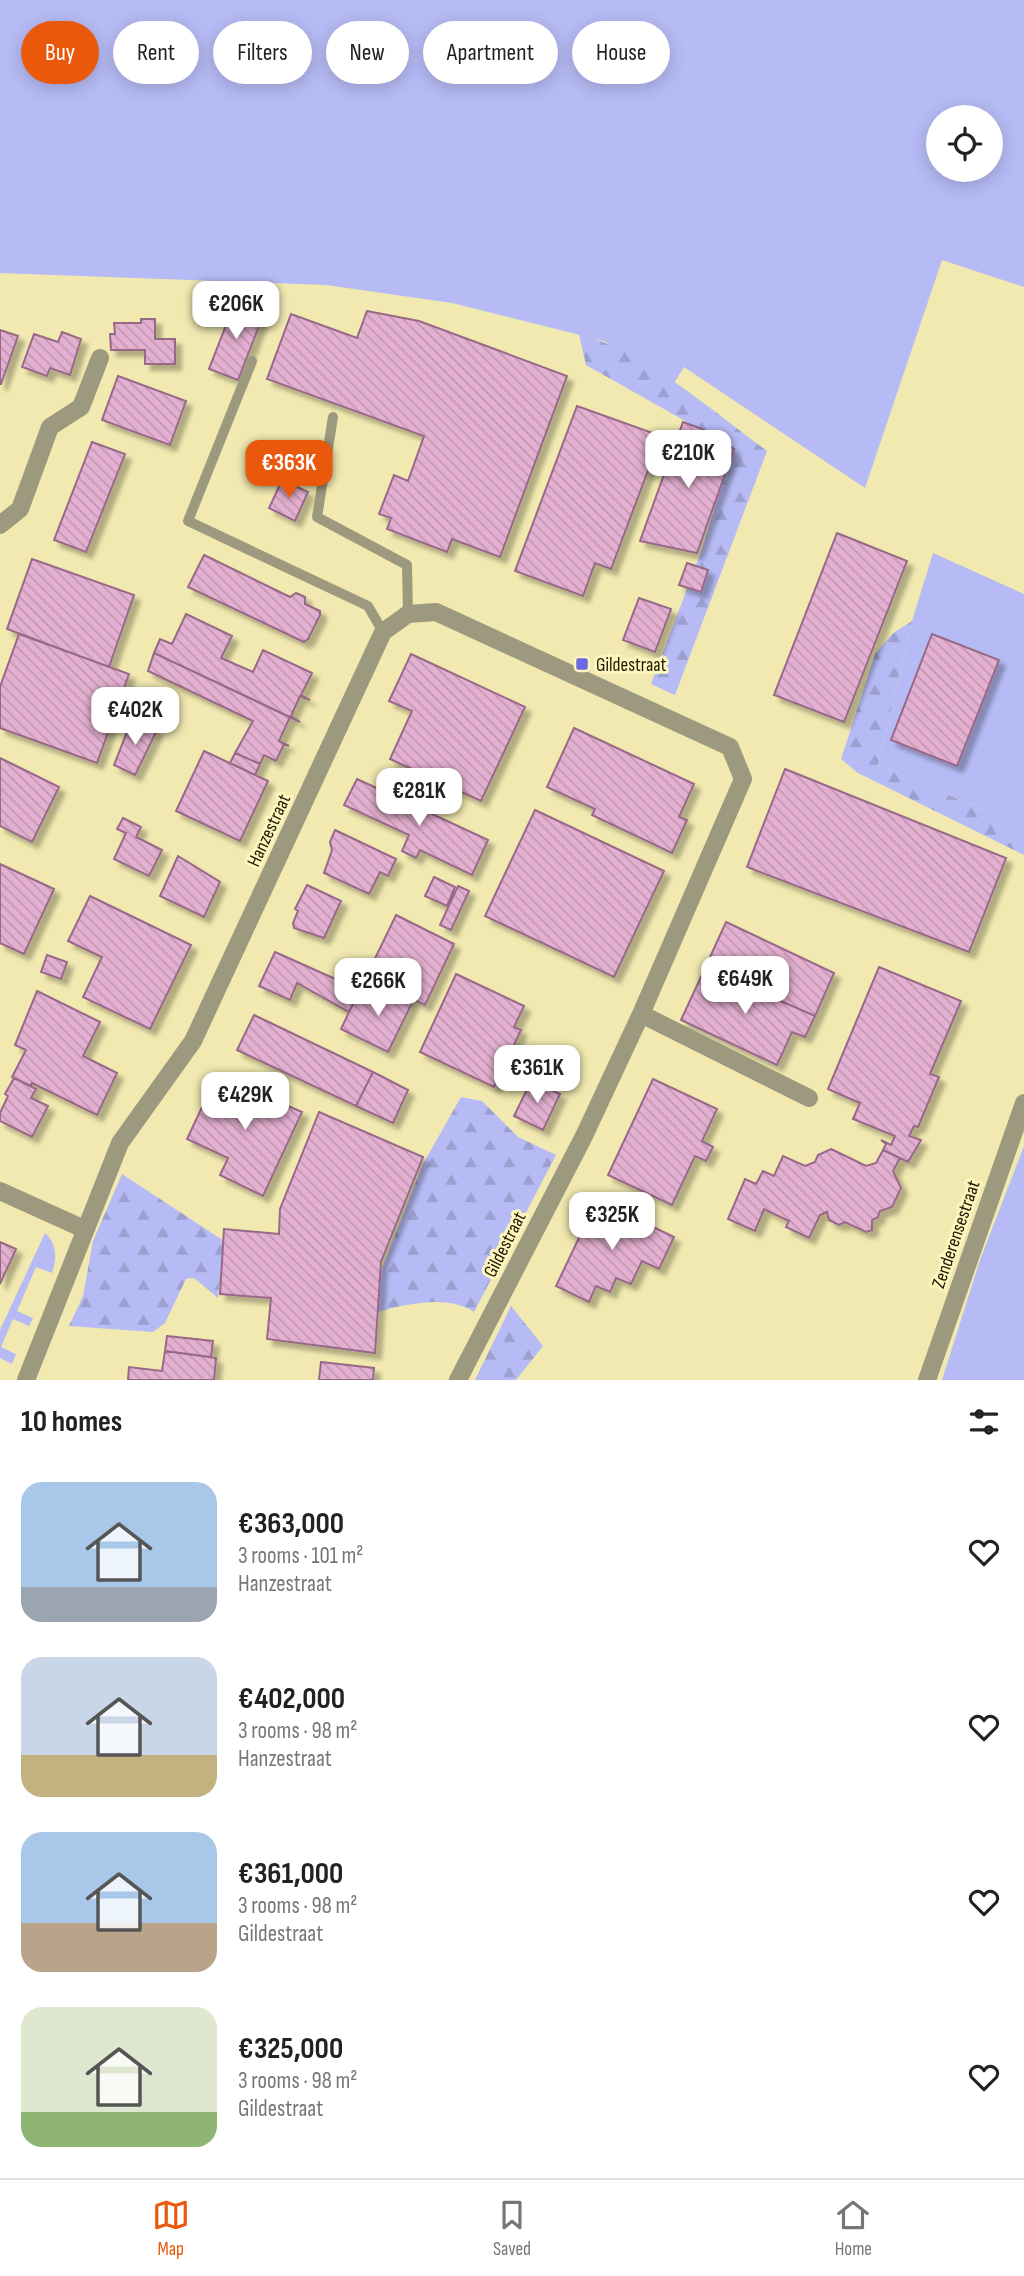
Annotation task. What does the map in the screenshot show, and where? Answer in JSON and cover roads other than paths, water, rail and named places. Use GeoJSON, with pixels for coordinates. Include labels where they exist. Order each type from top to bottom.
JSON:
{"type":"FeatureCollection","features":[{"type":"Feature","properties":{"kind":"street"},"geometry":{"type":"LineString","coordinates":[[0,525],[20,509],[50,427],[81,407],[100,358]]}},
{"type":"Feature","properties":{"kind":"street","name":"Gildestraat"},"geometry":{"type":"LineString","coordinates":[[408,614],[436,612],[730,747],[743,779],[641,1014],[584,1136],[458,1380]]}},
{"type":"Feature","properties":{"kind":"street","name":"Hanzestraat"},"geometry":{"type":"LineString","coordinates":[[26,1380],[120,1143],[193,1041],[383,632],[408,614]]}},
{"type":"Feature","properties":{"kind":"street"},"geometry":{"type":"LineString","coordinates":[[641,1014],[809,1098]]}},
{"type":"Feature","properties":{"kind":"street","name":"Zenderensestraat"},"geometry":{"type":"LineString","coordinates":[[927,1380],[1024,1103]]}},
{"type":"Feature","properties":{"kind":"street"},"geometry":{"type":"LineString","coordinates":[[0,1191],[84,1229]]}},
{"type":"Feature","properties":{"kind":"lane"},"geometry":{"type":"LineString","coordinates":[[252,362],[188,521],[368,606],[383,632]]}},
{"type":"Feature","properties":{"kind":"lane"},"geometry":{"type":"LineString","coordinates":[[333,417],[317,517],[407,565],[408,614]]}},
{"type":"Feature","properties":{"kind":"place","name":"Gildestraat"},"geometry":{"type":"Point","coordinates":[582,664]}}]}
